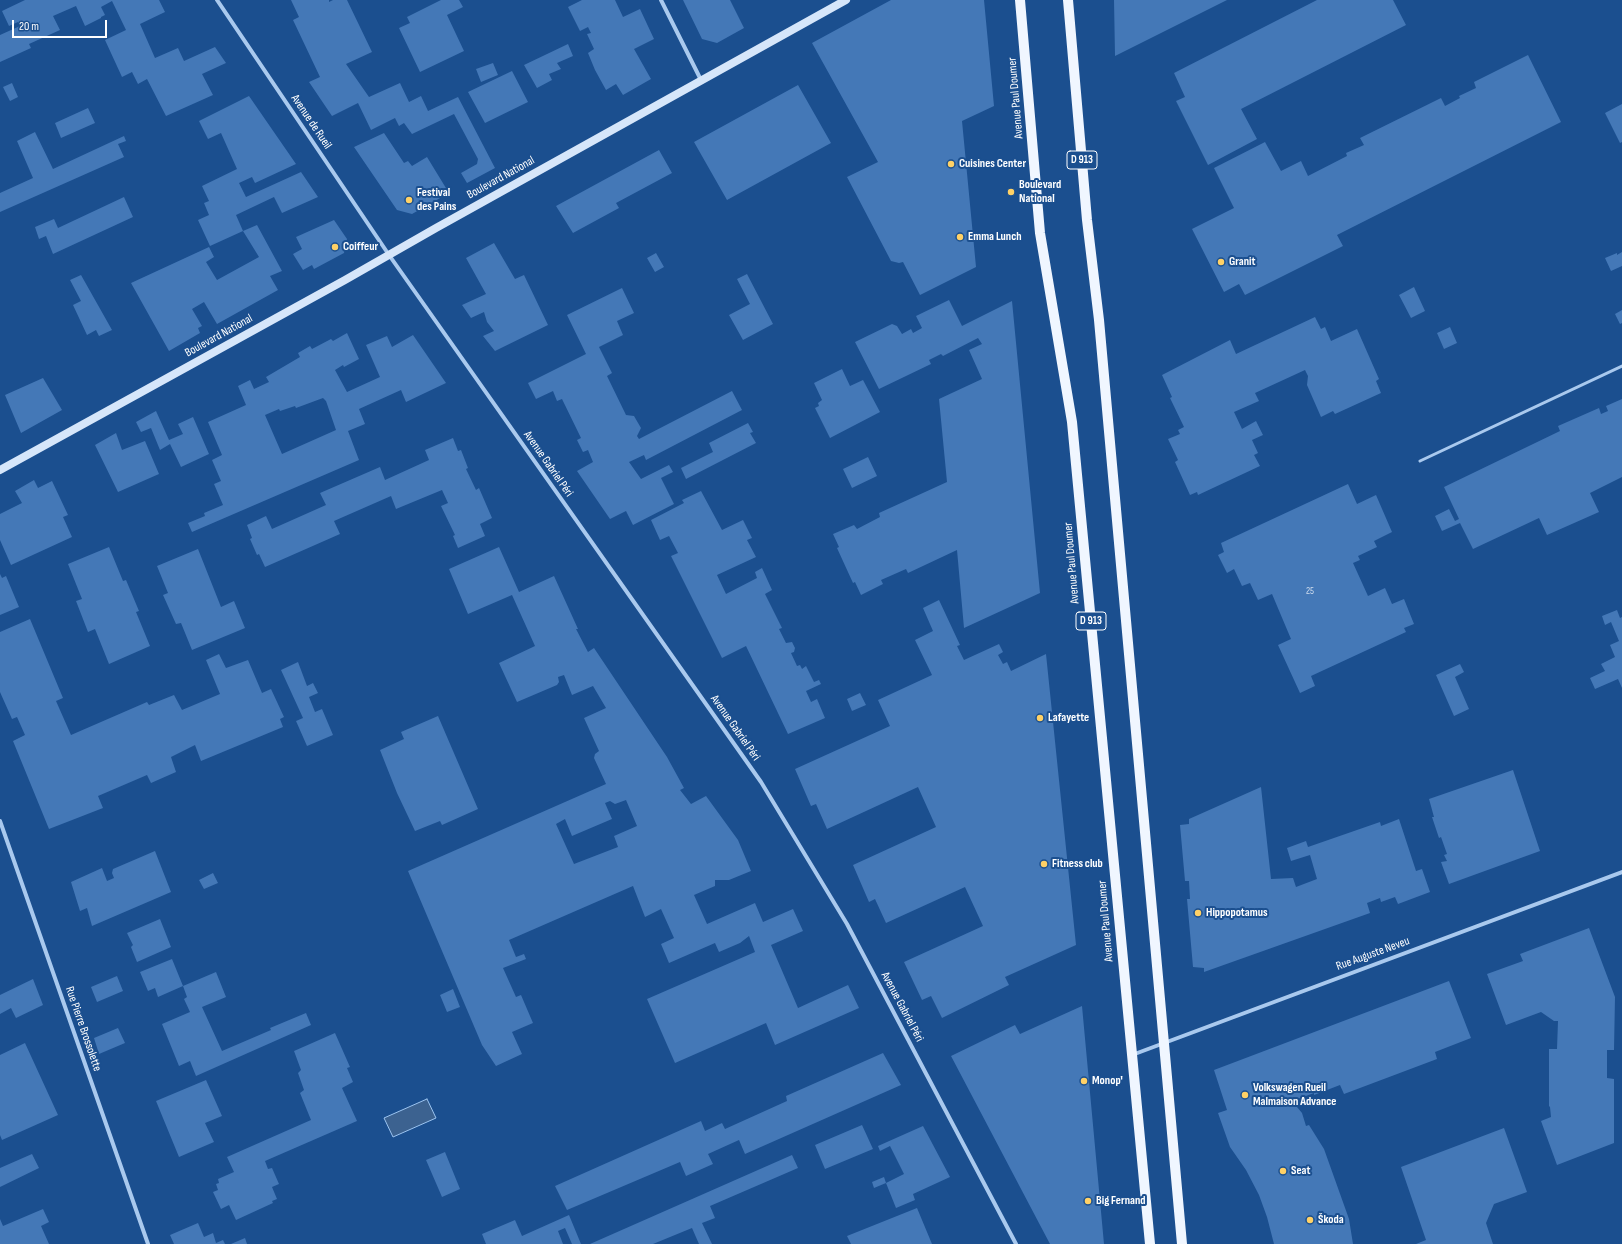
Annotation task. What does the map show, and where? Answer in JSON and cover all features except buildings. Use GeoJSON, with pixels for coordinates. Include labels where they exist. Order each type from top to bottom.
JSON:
{"type":"FeatureCollection","features":[{"type":"Feature","properties":{"kind":"main road","name":"Boulevard National"},"geometry":{"type":"LineString","coordinates":[[0,470],[846,0]]}},
{"type":"Feature","properties":{"kind":"main road","name":"Avenue Paul Doumer"},"geometry":{"type":"LineString","coordinates":[[1020,0],[1040,233],[1072,422],[1150,1244]]}},
{"type":"Feature","properties":{"kind":"main road","name":"D 913"},"geometry":{"type":"LineString","coordinates":[[1068,0],[1086,220],[1099,320],[1182,1244]]}},
{"type":"Feature","properties":{"kind":"street","name":"Avenue de Rueil"},"geometry":{"type":"LineString","coordinates":[[217,0],[389,255]]}},
{"type":"Feature","properties":{"kind":"street"},"geometry":{"type":"LineString","coordinates":[[661,0],[701,81]]}},
{"type":"Feature","properties":{"kind":"street","name":"Avenue Gabriel Péri"},"geometry":{"type":"LineString","coordinates":[[389,255],[761,782],[847,924],[1016,1244]]}},
{"type":"Feature","properties":{"kind":"street","name":"Rue Pierre Brossolette"},"geometry":{"type":"LineString","coordinates":[[0,821],[148,1244]]}},
{"type":"Feature","properties":{"kind":"street","name":"Rue Auguste Neveu"},"geometry":{"type":"LineString","coordinates":[[1132,1055],[1622,872]]}},
{"type":"Feature","properties":{"kind":"lane"},"geometry":{"type":"LineString","coordinates":[[1420,461],[1622,366]]}},
{"type":"Feature","properties":{"kind":"water"},"geometry":{"type":"Polygon","coordinates":[[[427,1099],[436,1118],[393,1137],[384,1118],[427,1099]]]}},
{"type":"Feature","properties":{"kind":"place","name":"Cuisines Center"},"geometry":{"type":"Point","coordinates":[951,164]}},
{"type":"Feature","properties":{"kind":"place","name":"Boulevard National"},"geometry":{"type":"Point","coordinates":[1011,192]}},
{"type":"Feature","properties":{"kind":"place","name":"Festival des Pains"},"geometry":{"type":"Point","coordinates":[409,200]}},
{"type":"Feature","properties":{"kind":"place","name":"Emma Lunch"},"geometry":{"type":"Point","coordinates":[960,237]}},
{"type":"Feature","properties":{"kind":"place","name":"Coiffeur"},"geometry":{"type":"Point","coordinates":[335,247]}},
{"type":"Feature","properties":{"kind":"place","name":"Granit"},"geometry":{"type":"Point","coordinates":[1221,262]}},
{"type":"Feature","properties":{"kind":"place","name":"Lafayette"},"geometry":{"type":"Point","coordinates":[1040,718]}},
{"type":"Feature","properties":{"kind":"place","name":"Fitness club"},"geometry":{"type":"Point","coordinates":[1044,864]}},
{"type":"Feature","properties":{"kind":"place","name":"Hippopotamus"},"geometry":{"type":"Point","coordinates":[1198,913]}},
{"type":"Feature","properties":{"kind":"place","name":"Monop'"},"geometry":{"type":"Point","coordinates":[1084,1081]}},
{"type":"Feature","properties":{"kind":"place","name":"Volkswagen Rueil Malmaison Advance"},"geometry":{"type":"Point","coordinates":[1245,1095]}},
{"type":"Feature","properties":{"kind":"place","name":"Seat"},"geometry":{"type":"Point","coordinates":[1283,1171]}},
{"type":"Feature","properties":{"kind":"place","name":"Big Fernand"},"geometry":{"type":"Point","coordinates":[1088,1201]}},
{"type":"Feature","properties":{"kind":"place","name":"Škoda"},"geometry":{"type":"Point","coordinates":[1310,1220]}}]}
